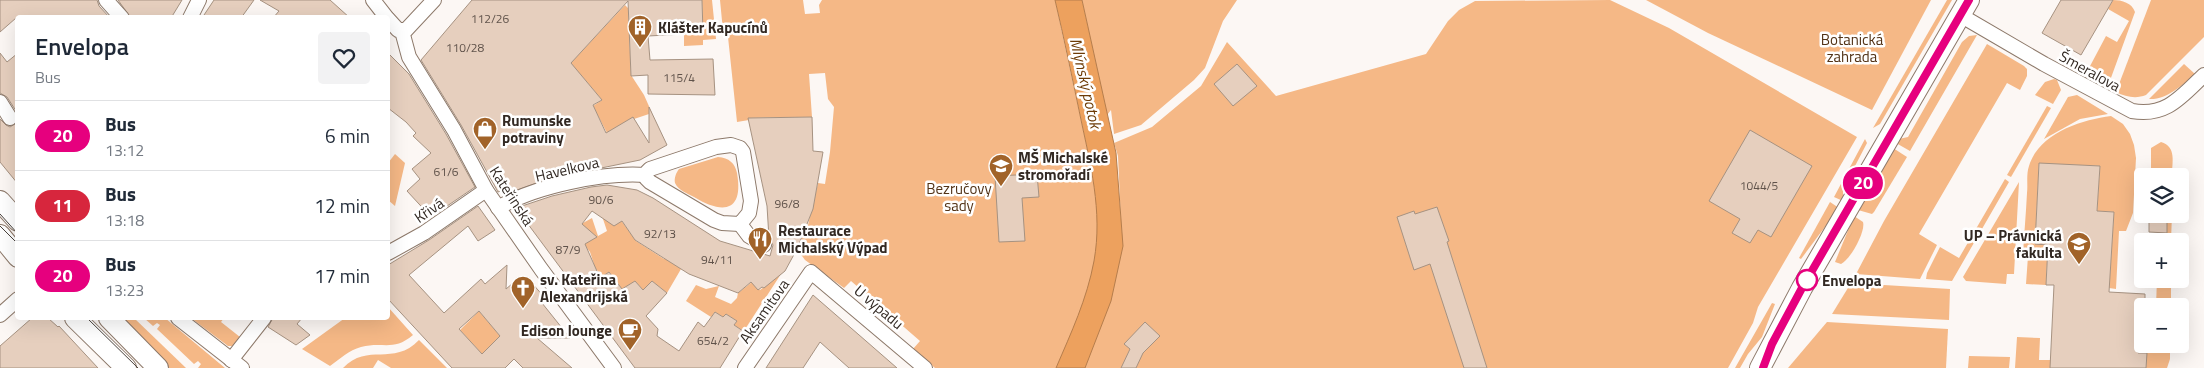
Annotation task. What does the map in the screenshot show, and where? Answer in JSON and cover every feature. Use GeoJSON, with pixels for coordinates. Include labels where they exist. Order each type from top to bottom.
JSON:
{"type":"FeatureCollection","features":[{"type":"Feature","properties":{"kind":"street"},"geometry":{"type":"LineString","coordinates":[[106,0],[119,15]]}},
{"type":"Feature","properties":{"kind":"street"},"geometry":{"type":"LineString","coordinates":[[192,15],[199,0]]}},
{"type":"Feature","properties":{"kind":"street"},"geometry":{"type":"LineString","coordinates":[[373,0],[385,15]]}},
{"type":"Feature","properties":{"kind":"street"},"geometry":{"type":"LineString","coordinates":[[390,22],[394,27],[402,31],[411,26],[434,0]]}},
{"type":"Feature","properties":{"kind":"street"},"geometry":{"type":"LineString","coordinates":[[1762,368],[1772,344],[1964,8]]}},
{"type":"Feature","properties":{"kind":"street","name":"Šmeralova"},"geometry":{"type":"LineString","coordinates":[[1964,8],[2044,64],[2132,110],[2146,113],[2168,107],[2204,75]]}},
{"type":"Feature","properties":{"kind":"street","name":"Kateřinská"},"geometry":{"type":"LineString","coordinates":[[402,31],[409,57],[445,115],[486,190],[614,368]]}},
{"type":"Feature","properties":{"kind":"street"},"geometry":{"type":"LineString","coordinates":[[0,102],[10,118]]}},
{"type":"Feature","properties":{"kind":"street"},"geometry":{"type":"LineString","coordinates":[[740,224],[749,213],[751,201],[745,158],[740,148],[731,145],[716,147],[650,169],[646,175],[650,182],[714,220],[722,223],[740,224],[749,236],[764,245]]}},
{"type":"Feature","properties":{"kind":"street","name":"Havelkova"},"geometry":{"type":"LineString","coordinates":[[498,208],[508,202],[566,183],[616,175],[646,175]]}},
{"type":"Feature","properties":{"kind":"street","name":"Křivá"},"geometry":{"type":"LineString","coordinates":[[390,252],[424,233],[486,190]]}},
{"type":"Feature","properties":{"kind":"street"},"geometry":{"type":"LineString","coordinates":[[0,202],[15,217]]}},
{"type":"Feature","properties":{"kind":"street"},"geometry":{"type":"LineString","coordinates":[[0,235],[15,253]]}},
{"type":"Feature","properties":{"kind":"street","name":"Aksamitova"},"geometry":{"type":"LineString","coordinates":[[744,368],[811,272]]}},
{"type":"Feature","properties":{"kind":"street","name":"U výpadu"},"geometry":{"type":"LineString","coordinates":[[811,272],[925,368]]}},
{"type":"Feature","properties":{"kind":"street"},"geometry":{"type":"LineString","coordinates":[[0,315],[15,302]]}},
{"type":"Feature","properties":{"kind":"street"},"geometry":{"type":"LineString","coordinates":[[76,320],[126,368]]}},
{"type":"Feature","properties":{"kind":"street"},"geometry":{"type":"LineString","coordinates":[[111,320],[158,368]]}},
{"type":"Feature","properties":{"kind":"street"},"geometry":{"type":"LineString","coordinates":[[181,320],[237,364],[263,320]]}},
{"type":"Feature","properties":{"kind":"green space"},"geometry":{"type":"Polygon","coordinates":[[[702,0],[712,0],[716,39],[703,40],[703,45],[684,46],[684,34],[703,33],[702,0]]]}},
{"type":"Feature","properties":{"kind":"green space","name":"Bezručovy sady"},"geometry":{"type":"Polygon","coordinates":[[[720,0],[803,0],[805,14],[820,13],[819,5],[822,0],[1055,0],[1090,162],[1097,206],[1122,245],[1118,156],[1114,143],[1152,127],[1201,86],[1227,42],[1276,96],[1426,54],[1448,21],[1459,10],[1475,1],[1610,0],[1669,28],[1857,137],[1758,307],[1753,323],[1728,368],[935,368],[913,349],[920,341],[851,281],[844,288],[805,260],[797,249],[808,225],[818,183],[825,184],[834,107],[828,99],[825,73],[809,74],[812,117],[749,118],[749,120],[737,122],[728,37],[723,31],[720,0]]]}},
{"type":"Feature","properties":{"kind":"green space"},"geometry":{"type":"Polygon","coordinates":[[[1082,0],[1237,0],[1223,21],[1205,68],[1194,80],[1141,125],[1114,134],[1111,110],[1107,115],[1082,0]]]}},
{"type":"Feature","properties":{"kind":"green space","name":"Botanická zahrada"},"geometry":{"type":"Polygon","coordinates":[[[1646,0],[1931,0],[1872,110],[1708,33],[1646,0]]]}},
{"type":"Feature","properties":{"kind":"green space"},"geometry":{"type":"Polygon","coordinates":[[[1947,0],[1952,0],[1880,124],[1873,128],[1947,0]]]}},
{"type":"Feature","properties":{"kind":"green space"},"geometry":{"type":"Polygon","coordinates":[[[2113,0],[2132,6],[2135,12],[2108,86],[2091,76],[2089,68],[2106,36],[2117,42],[2129,21],[2108,9],[2113,0]]]}},
{"type":"Feature","properties":{"kind":"green space"},"geometry":{"type":"Polygon","coordinates":[[[2151,0],[2204,0],[2204,37],[2146,95],[2138,97],[2127,96],[2116,92],[2151,0]]]}},
{"type":"Feature","properties":{"kind":"green space"},"geometry":{"type":"Polygon","coordinates":[[[625,5],[628,8],[631,75],[644,95],[652,113],[634,119],[607,133],[593,106],[602,100],[580,74],[566,68],[625,5]]]}},
{"type":"Feature","properties":{"kind":"green space"},"geometry":{"type":"Polygon","coordinates":[[[1977,35],[1910,151],[1896,143],[1899,139],[1908,137],[1962,42],[1969,36],[1977,35]]]}},
{"type":"Feature","properties":{"kind":"green space"},"geometry":{"type":"Polygon","coordinates":[[[1987,44],[2024,66],[2027,69],[2027,76],[2020,90],[2007,83],[1919,234],[1937,245],[1920,279],[1856,274],[1884,221],[1987,44]]]}},
{"type":"Feature","properties":{"kind":"green space"},"geometry":{"type":"Polygon","coordinates":[[[2184,64],[2195,74],[2180,87],[2168,94],[2155,99],[2149,99],[2184,64]]]}},
{"type":"Feature","properties":{"kind":"green space"},"geometry":{"type":"Polygon","coordinates":[[[2057,80],[2061,90],[2053,104],[2035,95],[2045,82],[2057,80]]]}},
{"type":"Feature","properties":{"kind":"green space"},"geometry":{"type":"Polygon","coordinates":[[[2077,95],[2108,114],[2080,119],[2044,139],[2068,97],[2077,95]]]}},
{"type":"Feature","properties":{"kind":"green space"},"geometry":{"type":"Polygon","coordinates":[[[2047,106],[2051,108],[2011,177],[2007,175],[2047,106]]]}},
{"type":"Feature","properties":{"kind":"green space"},"geometry":{"type":"Polygon","coordinates":[[[2111,116],[2123,124],[2130,134],[2136,158],[2133,213],[2126,231],[2119,231],[2116,289],[2109,288],[2114,212],[2097,211],[2100,166],[2039,164],[2035,244],[2048,243],[2046,285],[2026,284],[2028,256],[2023,255],[2029,166],[2034,155],[2051,137],[2062,130],[2111,116]]]}},
{"type":"Feature","properties":{"kind":"green space"},"geometry":{"type":"Polygon","coordinates":[[[1865,139],[1867,143],[1843,189],[1843,201],[1834,197],[1865,139]]]}},
{"type":"Feature","properties":{"kind":"green space"},"geometry":{"type":"Polygon","coordinates":[[[2161,142],[2166,144],[2172,151],[2172,168],[2151,168],[2151,148],[2161,142]]]}},
{"type":"Feature","properties":{"kind":"green space"},"geometry":{"type":"Polygon","coordinates":[[[1893,148],[1907,157],[1874,212],[1872,214],[1858,210],[1893,148]]]}},
{"type":"Feature","properties":{"kind":"green space"},"geometry":{"type":"Polygon","coordinates":[[[395,154],[405,163],[395,206],[390,202],[390,160],[395,154]]]}},
{"type":"Feature","properties":{"kind":"green space"},"geometry":{"type":"Polygon","coordinates":[[[718,157],[728,160],[735,166],[738,186],[734,203],[729,206],[714,206],[678,188],[675,181],[679,169],[718,157]]]}},
{"type":"Feature","properties":{"kind":"green space"},"geometry":{"type":"Polygon","coordinates":[[[2005,179],[2009,182],[1952,281],[1926,279],[1940,247],[1959,258],[2005,179]]]}},
{"type":"Feature","properties":{"kind":"green space"},"geometry":{"type":"Polygon","coordinates":[[[2019,182],[2014,274],[2007,274],[2006,284],[1966,281],[1963,277],[2019,182]]]}},
{"type":"Feature","properties":{"kind":"green space"},"geometry":{"type":"Polygon","coordinates":[[[1830,202],[1839,208],[1801,259],[1799,258],[1830,202]]]}},
{"type":"Feature","properties":{"kind":"green space"},"geometry":{"type":"Polygon","coordinates":[[[602,216],[618,216],[636,241],[664,259],[667,256],[681,269],[667,293],[652,281],[643,290],[635,281],[616,299],[620,286],[609,272],[602,277],[597,270],[589,268],[594,264],[590,252],[572,229],[592,218],[598,236],[607,231],[602,216]]]}},
{"type":"Feature","properties":{"kind":"green space"},"geometry":{"type":"Polygon","coordinates":[[[1854,216],[1863,222],[1860,238],[1845,261],[1841,264],[1835,262],[1854,216]]]}},
{"type":"Feature","properties":{"kind":"green space"},"geometry":{"type":"Polygon","coordinates":[[[2150,223],[2172,223],[2171,233],[2149,232],[2150,223]]]}},
{"type":"Feature","properties":{"kind":"green space"},"geometry":{"type":"Polygon","coordinates":[[[781,274],[740,337],[743,331],[734,325],[737,321],[726,314],[723,317],[715,312],[711,317],[686,301],[696,285],[706,289],[719,286],[715,297],[731,304],[737,298],[738,293],[752,282],[760,290],[781,274]]]}},
{"type":"Feature","properties":{"kind":"green space"},"geometry":{"type":"Polygon","coordinates":[[[1851,283],[1950,289],[1949,320],[1832,314],[1851,283]]]}},
{"type":"Feature","properties":{"kind":"green space"},"geometry":{"type":"Polygon","coordinates":[[[2157,288],[2171,288],[2171,298],[2156,298],[2157,288]]]}},
{"type":"Feature","properties":{"kind":"green space"},"geometry":{"type":"Polygon","coordinates":[[[1772,303],[1775,304],[1762,337],[1748,354],[1740,368],[1735,368],[1772,303]]]}},
{"type":"Feature","properties":{"kind":"green space"},"geometry":{"type":"Polygon","coordinates":[[[390,309],[413,335],[394,345],[369,345],[357,348],[330,366],[302,349],[342,320],[390,320],[390,309]]]}},
{"type":"Feature","properties":{"kind":"green space"},"geometry":{"type":"Polygon","coordinates":[[[479,311],[500,336],[482,354],[460,330],[479,311]]]}},
{"type":"Feature","properties":{"kind":"green space"},"geometry":{"type":"Polygon","coordinates":[[[118,320],[136,320],[186,368],[169,368],[118,320]]]}},
{"type":"Feature","properties":{"kind":"green space"},"geometry":{"type":"Polygon","coordinates":[[[146,320],[167,320],[225,368],[198,368],[201,364],[198,361],[194,364],[157,329],[160,325],[157,323],[153,326],[146,320]]]}},
{"type":"Feature","properties":{"kind":"green space"},"geometry":{"type":"Polygon","coordinates":[[[194,320],[222,320],[221,322],[240,337],[232,346],[228,346],[194,320]]]}},
{"type":"Feature","properties":{"kind":"green space"},"geometry":{"type":"Polygon","coordinates":[[[1827,322],[1948,329],[1946,368],[1788,368],[1827,322]]]}},
{"type":"Feature","properties":{"kind":"green space"},"geometry":{"type":"Polygon","coordinates":[[[2134,336],[2134,353],[2170,353],[2167,368],[2015,368],[2017,337],[2040,338],[2039,360],[2051,360],[2134,336]]]}},
{"type":"Feature","properties":{"kind":"green space"},"geometry":{"type":"Polygon","coordinates":[[[419,340],[447,368],[391,368],[378,360],[373,368],[343,368],[352,360],[362,356],[400,352],[419,340]]]}},
{"type":"Feature","properties":{"kind":"green space"},"geometry":{"type":"Polygon","coordinates":[[[1969,356],[2010,357],[2009,368],[1968,368],[1969,356]]]}},
{"type":"Feature","properties":{"kind":"water","name":"Mlýnský potok"},"geometry":{"type":"Polygon","coordinates":[[[1055,0],[1082,0],[1116,153],[1123,246],[1111,301],[1085,368],[1056,368],[1078,316],[1091,275],[1097,224],[1091,169],[1055,0]]]}},
{"type":"Feature","properties":{"kind":"building"},"geometry":{"type":"Polygon","coordinates":[[[0,0],[97,0],[99,6],[107,15],[15,15],[15,19],[0,32],[0,0]]]}},
{"type":"Feature","properties":{"kind":"building"},"geometry":{"type":"Polygon","coordinates":[[[118,0],[182,0],[173,15],[129,15],[118,0]]]}},
{"type":"Feature","properties":{"kind":"building"},"geometry":{"type":"Polygon","coordinates":[[[214,0],[254,0],[243,15],[204,15],[214,0]]]}},
{"type":"Feature","properties":{"kind":"building"},"geometry":{"type":"Polygon","coordinates":[[[260,0],[330,0],[347,15],[276,15],[279,11],[260,0]]]}},
{"type":"Feature","properties":{"kind":"building"},"geometry":{"type":"Polygon","coordinates":[[[472,0],[702,0],[703,33],[648,36],[650,60],[713,59],[715,95],[648,94],[648,75],[631,76],[628,1],[571,63],[602,100],[593,105],[606,133],[633,117],[649,143],[649,107],[667,145],[640,160],[548,179],[506,194],[504,190],[498,192],[461,125],[421,60],[472,0]]]}},
{"type":"Feature","properties":{"kind":"building"},"geometry":{"type":"Polygon","coordinates":[[[2061,0],[2113,0],[2081,55],[2042,33],[2061,0]]]}},
{"type":"Feature","properties":{"kind":"building"},"geometry":{"type":"Polygon","coordinates":[[[0,53],[7,62],[15,55],[15,109],[7,97],[0,93],[0,53]]]}},
{"type":"Feature","properties":{"kind":"building"},"geometry":{"type":"Polygon","coordinates":[[[390,55],[409,74],[446,134],[475,187],[431,217],[407,191],[420,179],[412,169],[431,153],[413,136],[416,133],[390,110],[390,55]]]}},
{"type":"Feature","properties":{"kind":"building"},"geometry":{"type":"Polygon","coordinates":[[[1237,64],[1257,86],[1233,106],[1214,84],[1237,64]]]}},
{"type":"Feature","properties":{"kind":"building"},"geometry":{"type":"Polygon","coordinates":[[[812,117],[813,151],[823,152],[813,209],[797,249],[785,271],[764,288],[762,287],[758,290],[751,282],[738,293],[689,274],[635,240],[622,221],[614,226],[592,211],[582,224],[597,237],[585,244],[600,278],[609,272],[622,289],[635,281],[643,290],[652,281],[667,293],[646,316],[658,329],[657,336],[679,351],[698,322],[704,327],[715,312],[723,317],[726,314],[737,321],[734,325],[743,331],[720,368],[635,368],[516,208],[552,196],[591,187],[607,185],[637,190],[653,198],[720,241],[770,256],[773,245],[769,238],[767,206],[748,118],[812,117]]]}},
{"type":"Feature","properties":{"kind":"building"},"geometry":{"type":"Polygon","coordinates":[[[0,119],[10,127],[15,124],[15,180],[0,162],[0,119]]]}},
{"type":"Feature","properties":{"kind":"building"},"geometry":{"type":"Polygon","coordinates":[[[1750,130],[1812,166],[1771,237],[1758,230],[1750,243],[1732,233],[1740,219],[1709,201],[1750,130]]]}},
{"type":"Feature","properties":{"kind":"building","name":"UP – Právnická fakulta"},"geometry":{"type":"Polygon","coordinates":[[[2039,163],[2100,166],[2097,211],[2114,212],[2109,292],[2145,294],[2145,298],[2134,298],[2134,353],[2147,353],[2146,368],[2050,368],[2054,285],[2046,285],[2048,245],[2035,244],[2039,163]]]}},
{"type":"Feature","properties":{"kind":"building","name":"MŠ Michalské stromořadí"},"geometry":{"type":"Polygon","coordinates":[[[1037,174],[1039,197],[1022,198],[1025,241],[999,242],[995,176],[1037,174]]]}},
{"type":"Feature","properties":{"kind":"building"},"geometry":{"type":"Polygon","coordinates":[[[478,206],[495,230],[478,241],[468,226],[409,275],[444,313],[481,279],[485,284],[507,265],[506,289],[519,278],[524,282],[531,282],[545,298],[542,303],[570,338],[537,338],[572,368],[523,368],[514,359],[505,368],[452,368],[390,301],[390,264],[429,240],[478,206]],[[479,311],[459,329],[482,354],[500,336],[479,311]]]}},
{"type":"Feature","properties":{"kind":"building"},"geometry":{"type":"Polygon","coordinates":[[[1437,207],[1487,368],[1464,368],[1430,264],[1414,270],[1397,217],[1414,211],[1415,214],[1437,207]]]}},
{"type":"Feature","properties":{"kind":"building"},"geometry":{"type":"Polygon","coordinates":[[[2149,223],[2167,223],[2167,233],[2149,232],[2149,223]]]}},
{"type":"Feature","properties":{"kind":"building"},"geometry":{"type":"Polygon","coordinates":[[[813,295],[897,368],[849,368],[820,342],[803,368],[766,368],[813,295]]]}},
{"type":"Feature","properties":{"kind":"building"},"geometry":{"type":"Polygon","coordinates":[[[30,320],[50,320],[59,326],[98,368],[0,368],[0,346],[30,320]]]}},
{"type":"Feature","properties":{"kind":"building"},"geometry":{"type":"Polygon","coordinates":[[[272,320],[300,320],[297,324],[310,335],[296,345],[268,327],[272,320]]]}},
{"type":"Feature","properties":{"kind":"building"},"geometry":{"type":"Polygon","coordinates":[[[1145,322],[1160,336],[1143,353],[1136,368],[1121,368],[1130,349],[1124,344],[1145,322]]]}},
{"type":"Feature","properties":{"kind":"tram line"},"geometry":{"type":"LineString","coordinates":[[0,214],[15,231]]}},
{"type":"Feature","properties":{"kind":"tram line"},"geometry":{"type":"LineString","coordinates":[[0,226],[15,241]]}},
{"type":"Feature","properties":{"kind":"tram line"},"geometry":{"type":"LineString","coordinates":[[89,320],[138,368]]}},
{"type":"Feature","properties":{"kind":"bus line","name":"20"},"geometry":{"type":"LineString","coordinates":[[1763,368],[1772,344],[1802,288],[1969,0]]}},
{"type":"Feature","properties":{"kind":"place","name":"Klášter Kapucínů"},"geometry":{"type":"Point","coordinates":[640,48]}},
{"type":"Feature","properties":{"kind":"place","name":"Rumunske potraviny"},"geometry":{"type":"Point","coordinates":[485,150]}},
{"type":"Feature","properties":{"kind":"place","name":"MŠ Michalské stromořadí"},"geometry":{"type":"Point","coordinates":[1001,187]}},
{"type":"Feature","properties":{"kind":"place","name":"Restaurace Michalský Výpad"},"geometry":{"type":"Point","coordinates":[760,260]}},
{"type":"Feature","properties":{"kind":"place","name":"UP – Právnická fakulta"},"geometry":{"type":"Point","coordinates":[2079,265]}},
{"type":"Feature","properties":{"kind":"place","name":"Envelopa"},"geometry":{"type":"Point","coordinates":[1807,280]}},
{"type":"Feature","properties":{"kind":"place","name":"sv. Kateřina Alexandrijská"},"geometry":{"type":"Point","coordinates":[523,309]}},
{"type":"Feature","properties":{"kind":"place","name":"Edison lounge"},"geometry":{"type":"Point","coordinates":[630,351]}}]}
